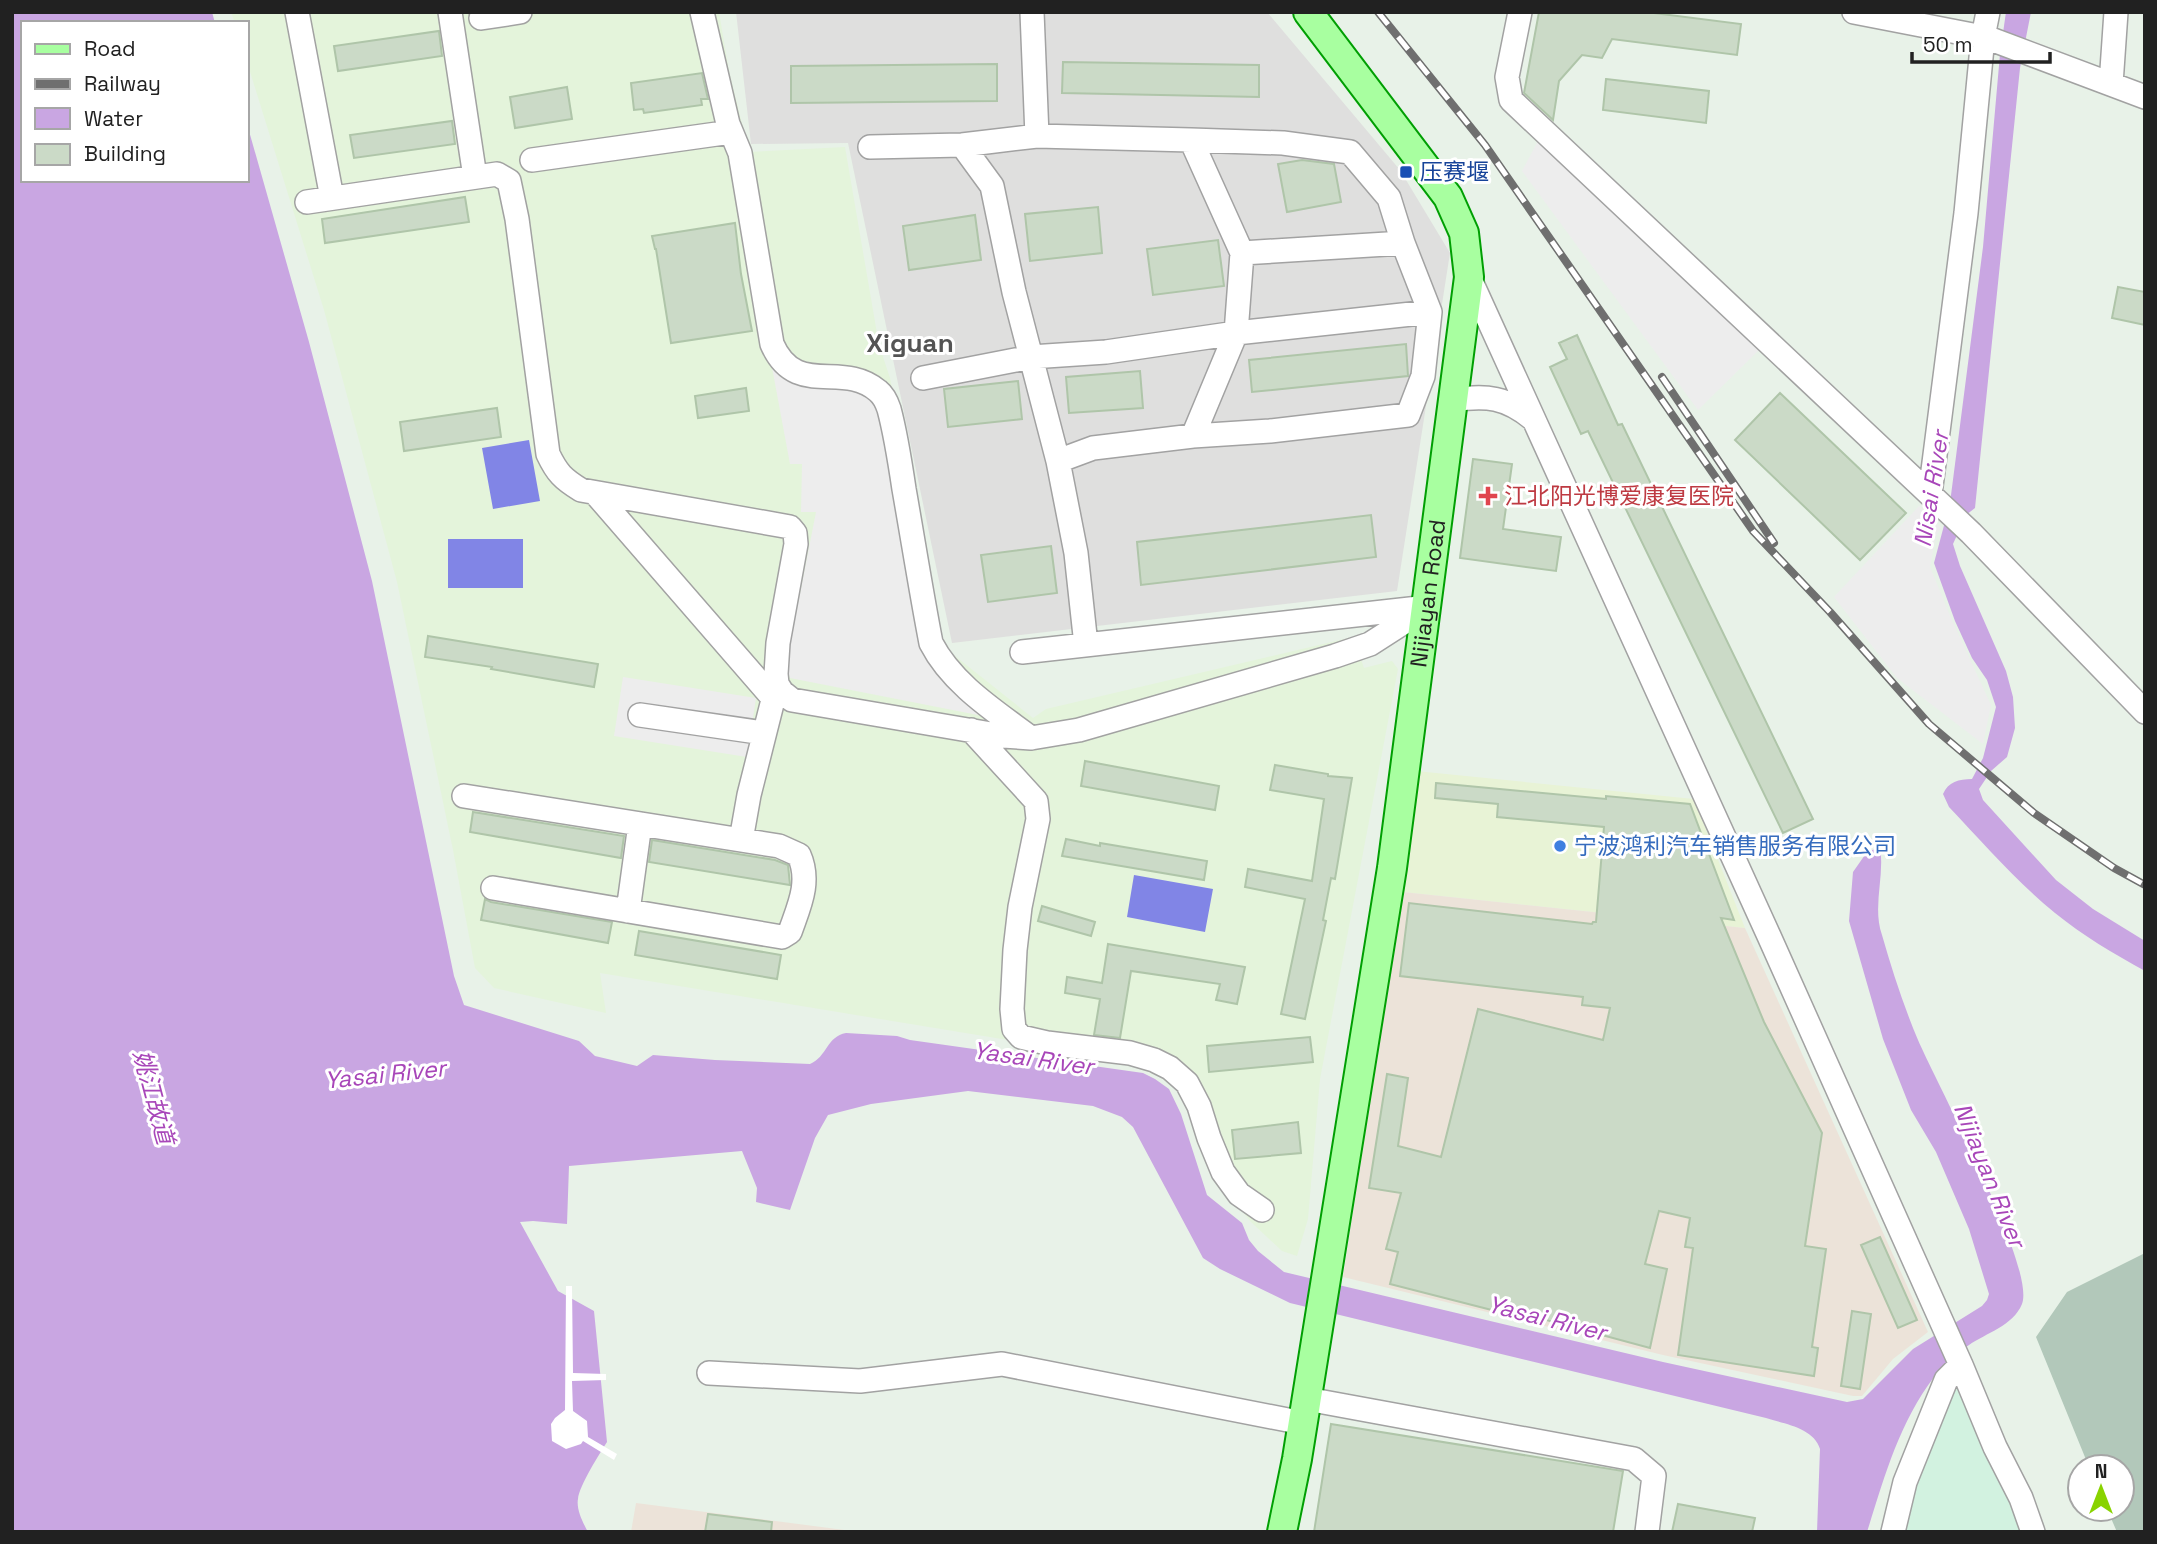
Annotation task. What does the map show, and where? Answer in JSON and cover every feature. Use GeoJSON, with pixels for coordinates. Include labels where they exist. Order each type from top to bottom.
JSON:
{"type":"FeatureCollection","features":[{"type":"Feature","properties":{"kind":"main road","name":"Nijiayan Road"},"geometry":{"type":"LineString","coordinates":[[1305,1411],[1392,868],[1469,277],[1464,233],[1448,197],[1308,12]]}},
{"type":"Feature","properties":{"kind":"main road"},"geometry":{"type":"LineString","coordinates":[[1282,1532],[1305,1411]]}},
{"type":"Feature","properties":{"kind":"street"},"geometry":{"type":"LineString","coordinates":[[297,12],[332,198]]}},
{"type":"Feature","properties":{"kind":"street"},"geometry":{"type":"LineString","coordinates":[[450,12],[475,177]]}},
{"type":"Feature","properties":{"kind":"street"},"geometry":{"type":"LineString","coordinates":[[481,18],[520,12]]}},
{"type":"Feature","properties":{"kind":"street"},"geometry":{"type":"LineString","coordinates":[[702,12],[731,132],[740,153],[772,344],[778,357],[788,368],[803,375],[853,378],[881,393],[888,406],[896,440],[932,643],[940,660],[957,678],[979,699],[1031,738]]}},
{"type":"Feature","properties":{"kind":"street"},"geometry":{"type":"LineString","coordinates":[[1032,12],[1037,136]]}},
{"type":"Feature","properties":{"kind":"street"},"geometry":{"type":"LineString","coordinates":[[1520,12],[1507,77],[1511,100],[1971,533],[2145,712]]}},
{"type":"Feature","properties":{"kind":"street"},"geometry":{"type":"LineString","coordinates":[[1854,12],[1986,37],[2145,97]]}},
{"type":"Feature","properties":{"kind":"street"},"geometry":{"type":"LineString","coordinates":[[1930,494],[1966,213],[1988,12]]}},
{"type":"Feature","properties":{"kind":"street"},"geometry":{"type":"LineString","coordinates":[[2111,84],[2116,12]]}},
{"type":"Feature","properties":{"kind":"street"},"geometry":{"type":"LineString","coordinates":[[532,160],[731,132]]}},
{"type":"Feature","properties":{"kind":"street"},"geometry":{"type":"LineString","coordinates":[[870,147],[962,145],[1037,136],[1283,143],[1350,152],[1389,198],[1430,312],[1423,376],[1408,415],[1093,448],[1058,461]]}},
{"type":"Feature","properties":{"kind":"street"},"geometry":{"type":"LineString","coordinates":[[1191,140],[1242,253],[1237,333],[1193,436]]}},
{"type":"Feature","properties":{"kind":"street"},"geometry":{"type":"LineString","coordinates":[[962,145],[992,186],[1014,292],[1058,461],[1076,553],[1086,645]]}},
{"type":"Feature","properties":{"kind":"street"},"geometry":{"type":"LineString","coordinates":[[307,202],[497,174],[509,181],[517,219],[548,454],[556,471],[581,490],[790,527],[795,533],[796,544],[778,643],[775,691],[749,795],[741,840]]}},
{"type":"Feature","properties":{"kind":"street"},"geometry":{"type":"LineString","coordinates":[[1242,253],[1403,243]]}},
{"type":"Feature","properties":{"kind":"street"},"geometry":{"type":"LineString","coordinates":[[1469,277],[1769,936],[1961,1364],[1995,1447],[2021,1498],[2033,1532]]}},
{"type":"Feature","properties":{"kind":"street"},"geometry":{"type":"LineString","coordinates":[[923,378],[1031,358],[1106,352],[1237,333],[1430,312]]}},
{"type":"Feature","properties":{"kind":"street"},"geometry":{"type":"LineString","coordinates":[[1453,400],[1493,398],[1517,405],[1534,419]]}},
{"type":"Feature","properties":{"kind":"street"},"geometry":{"type":"LineString","coordinates":[[595,492],[775,691],[782,692],[792,700],[971,730],[1031,738],[1079,730],[1370,644],[1426,608]]}},
{"type":"Feature","properties":{"kind":"street"},"geometry":{"type":"LineString","coordinates":[[1022,652],[1426,608]]}},
{"type":"Feature","properties":{"kind":"street"},"geometry":{"type":"LineString","coordinates":[[640,715],[764,733]]}},
{"type":"Feature","properties":{"kind":"street"},"geometry":{"type":"LineString","coordinates":[[971,730],[1036,801],[1038,819],[1020,907],[1015,950],[1012,1009],[1014,1029],[1021,1037],[1130,1053],[1170,1068],[1187,1083],[1199,1106],[1223,1172],[1239,1194],[1262,1210]]}},
{"type":"Feature","properties":{"kind":"street"},"geometry":{"type":"LineString","coordinates":[[464,796],[779,846],[799,855],[805,868],[805,881],[790,932],[782,937],[493,888]]}},
{"type":"Feature","properties":{"kind":"street"},"geometry":{"type":"LineString","coordinates":[[628,911],[640,824]]}},
{"type":"Feature","properties":{"kind":"street"},"geometry":{"type":"LineString","coordinates":[[709,1373],[860,1381],[1002,1364],[1634,1459],[1654,1476],[1647,1532]]}},
{"type":"Feature","properties":{"kind":"street"},"geometry":{"type":"LineString","coordinates":[[1893,1532],[1905,1482],[1920,1444],[1946,1381],[1961,1364]]}},
{"type":"Feature","properties":{"kind":"shaded area"},"geometry":{"type":"Polygon","coordinates":[[[231,12],[719,12],[729,71],[749,152],[845,147],[879,345],[890,378],[945,648],[1033,718],[1046,709],[1353,637],[1364,668],[1392,661],[1398,669],[1320,1079],[1308,1219],[1297,1256],[1282,1251],[1251,1222],[1215,1178],[1185,1099],[1167,1077],[1130,1062],[1045,1053],[1008,1040],[600,973],[606,1013],[494,988],[475,968],[397,582],[324,310],[248,65],[248,21],[234,21],[231,12]]]}},
{"type":"Feature","properties":{"kind":"shaded area"},"geometry":{"type":"Polygon","coordinates":[[[736,12],[1267,12],[1400,170],[1450,253],[1397,591],[952,643],[848,143],[751,144],[736,12]]]}},
{"type":"Feature","properties":{"kind":"shaded area"},"geometry":{"type":"Polygon","coordinates":[[[1539,139],[1760,349],[1698,410],[1522,171],[1539,139]]]}},
{"type":"Feature","properties":{"kind":"shaded area"},"geometry":{"type":"Polygon","coordinates":[[[771,362],[850,385],[881,406],[922,621],[983,716],[790,678],[786,665],[816,512],[801,512],[802,464],[790,464],[771,362]]]}},
{"type":"Feature","properties":{"kind":"shaded area"},"geometry":{"type":"Polygon","coordinates":[[[529,440],[540,501],[493,509],[482,448],[529,440]]]}},
{"type":"Feature","properties":{"kind":"shaded area"},"geometry":{"type":"Polygon","coordinates":[[[1919,506],[1941,528],[1936,536],[1930,567],[1991,705],[1983,744],[1897,678],[1834,597],[1919,506]]]}},
{"type":"Feature","properties":{"kind":"shaded area"},"geometry":{"type":"Polygon","coordinates":[[[448,539],[523,539],[523,588],[448,588],[448,539]]]}},
{"type":"Feature","properties":{"kind":"shaded area"},"geometry":{"type":"Polygon","coordinates":[[[623,677],[756,698],[747,757],[614,736],[623,677]]]}},
{"type":"Feature","properties":{"kind":"shaded area","name":"宁波鸿利汽车销售服务有限公司"},"geometry":{"type":"Polygon","coordinates":[[[1416,771],[1694,799],[1745,928],[1403,892],[1416,771]]]}},
{"type":"Feature","properties":{"kind":"shaded area"},"geometry":{"type":"Polygon","coordinates":[[[1134,875],[1213,889],[1205,932],[1127,917],[1134,875]]]}},
{"type":"Feature","properties":{"kind":"shaded area"},"geometry":{"type":"Polygon","coordinates":[[[1403,892],[1745,928],[1928,1332],[1893,1359],[1862,1396],[1853,1396],[1663,1355],[1343,1277],[1403,892]]]}},
{"type":"Feature","properties":{"kind":"shaded area"},"geometry":{"type":"Polygon","coordinates":[[[2145,1253],[2145,1532],[2117,1532],[2113,1523],[2136,1523],[2136,1453],[2083,1453],[2036,1337],[2067,1292],[2145,1253]]]}},
{"type":"Feature","properties":{"kind":"shaded area"},"geometry":{"type":"Polygon","coordinates":[[[1960,1371],[2027,1532],[1900,1532],[1905,1507],[1960,1371]]]}},
{"type":"Feature","properties":{"kind":"shaded area"},"geometry":{"type":"Polygon","coordinates":[[[636,1503],[860,1532],[631,1532],[636,1503]]]}},
{"type":"Feature","properties":{"kind":"water"},"geometry":{"type":"Polygon","coordinates":[[[12,12],[212,12],[214,21],[21,21],[21,182],[248,182],[248,128],[309,342],[372,581],[454,976],[464,1005],[579,1041],[595,1056],[637,1066],[653,1055],[810,1064],[820,1057],[835,1038],[846,1033],[897,1036],[1143,1073],[1169,1089],[1181,1114],[1207,1195],[1242,1223],[1249,1240],[1258,1251],[1284,1272],[1663,1362],[1847,1402],[1863,1399],[1913,1349],[1982,1306],[1989,1294],[1969,1229],[1936,1152],[1911,1110],[1883,1039],[1849,921],[1853,872],[1867,852],[1880,847],[1878,913],[1890,962],[1918,1040],[2000,1216],[2022,1284],[2022,1304],[2018,1312],[1950,1360],[1922,1395],[1902,1432],[1867,1532],[1817,1532],[1820,1449],[1812,1436],[1798,1428],[1290,1303],[1203,1258],[1133,1127],[1122,1117],[1093,1106],[968,1091],[871,1104],[828,1115],[815,1138],[790,1210],[756,1202],[757,1188],[742,1151],[569,1166],[567,1224],[520,1222],[558,1291],[594,1311],[607,1442],[579,1493],[579,1511],[588,1532],[12,1532],[12,12]]]}},
{"type":"Feature","properties":{"kind":"water"},"geometry":{"type":"Polygon","coordinates":[[[2006,12],[2031,12],[2020,68],[1975,508],[1966,515],[1953,544],[2006,671],[2013,697],[2015,728],[2007,757],[1991,771],[1979,789],[1983,800],[2056,880],[2093,909],[2145,941],[2145,971],[2087,937],[2041,901],[1949,807],[1943,794],[1954,782],[1972,779],[1983,758],[1996,707],[1987,680],[1972,658],[1955,621],[1934,563],[1950,503],[1983,247],[2006,12]]]}},
{"type":"Feature","properties":{"kind":"pier"},"geometry":{"type":"Polygon","coordinates":[[[566,1286],[572,1286],[573,1373],[606,1374],[606,1380],[572,1381],[573,1411],[587,1421],[588,1437],[617,1454],[614,1460],[583,1441],[566,1449],[552,1441],[551,1424],[565,1410],[566,1286]]]}},
{"type":"Feature","properties":{"kind":"building"},"geometry":{"type":"Polygon","coordinates":[[[1539,12],[1646,12],[1741,24],[1737,55],[1612,39],[1602,58],[1582,55],[1559,81],[1553,120],[1524,93],[1539,12]]]}},
{"type":"Feature","properties":{"kind":"building"},"geometry":{"type":"Polygon","coordinates":[[[439,31],[442,56],[338,71],[334,46],[439,31]]]}},
{"type":"Feature","properties":{"kind":"building"},"geometry":{"type":"Polygon","coordinates":[[[1063,62],[1259,65],[1259,97],[1062,93],[1063,62]]]}},
{"type":"Feature","properties":{"kind":"building"},"geometry":{"type":"Polygon","coordinates":[[[997,64],[997,101],[791,103],[791,66],[997,64]]]}},
{"type":"Feature","properties":{"kind":"building"},"geometry":{"type":"Polygon","coordinates":[[[702,73],[708,99],[701,99],[702,105],[644,113],[643,109],[634,110],[631,83],[702,73]]]}},
{"type":"Feature","properties":{"kind":"building"},"geometry":{"type":"Polygon","coordinates":[[[1606,79],[1709,91],[1706,123],[1603,110],[1606,79]]]}},
{"type":"Feature","properties":{"kind":"building"},"geometry":{"type":"Polygon","coordinates":[[[567,87],[572,119],[515,128],[510,97],[567,87]]]}},
{"type":"Feature","properties":{"kind":"building"},"geometry":{"type":"Polygon","coordinates":[[[452,121],[455,144],[354,158],[350,135],[452,121]]]}},
{"type":"Feature","properties":{"kind":"building"},"geometry":{"type":"Polygon","coordinates":[[[1302,160],[1334,164],[1341,202],[1287,212],[1278,164],[1302,160]]]}},
{"type":"Feature","properties":{"kind":"building"},"geometry":{"type":"Polygon","coordinates":[[[465,197],[469,222],[325,243],[322,219],[465,197]]]}},
{"type":"Feature","properties":{"kind":"building"},"geometry":{"type":"Polygon","coordinates":[[[1098,207],[1102,253],[1030,261],[1025,214],[1098,207]]]}},
{"type":"Feature","properties":{"kind":"building"},"geometry":{"type":"Polygon","coordinates":[[[975,215],[981,260],[909,270],[903,226],[975,215]]]}},
{"type":"Feature","properties":{"kind":"building"},"geometry":{"type":"Polygon","coordinates":[[[735,223],[752,331],[671,343],[652,236],[735,223]]]}},
{"type":"Feature","properties":{"kind":"building"},"geometry":{"type":"Polygon","coordinates":[[[1218,240],[1224,286],[1153,295],[1147,249],[1218,240]]]}},
{"type":"Feature","properties":{"kind":"building"},"geometry":{"type":"Polygon","coordinates":[[[2118,287],[2145,292],[2145,325],[2112,318],[2118,287]]]}},
{"type":"Feature","properties":{"kind":"building"},"geometry":{"type":"Polygon","coordinates":[[[1577,335],[1618,425],[1622,424],[1813,819],[1783,833],[1588,431],[1581,434],[1550,367],[1567,359],[1559,343],[1577,335]]]}},
{"type":"Feature","properties":{"kind":"building"},"geometry":{"type":"Polygon","coordinates":[[[1406,344],[1408,376],[1252,392],[1249,360],[1406,344]]]}},
{"type":"Feature","properties":{"kind":"building"},"geometry":{"type":"Polygon","coordinates":[[[1140,371],[1143,408],[1069,413],[1066,377],[1140,371]]]}},
{"type":"Feature","properties":{"kind":"building"},"geometry":{"type":"Polygon","coordinates":[[[1018,381],[1022,419],[948,427],[944,389],[1018,381]]]}},
{"type":"Feature","properties":{"kind":"building"},"geometry":{"type":"Polygon","coordinates":[[[746,388],[749,411],[698,418],[695,396],[746,388]]]}},
{"type":"Feature","properties":{"kind":"building"},"geometry":{"type":"Polygon","coordinates":[[[1780,393],[1906,513],[1860,560],[1735,440],[1780,393]]]}},
{"type":"Feature","properties":{"kind":"building"},"geometry":{"type":"Polygon","coordinates":[[[497,408],[501,437],[404,451],[400,422],[497,408]]]}},
{"type":"Feature","properties":{"kind":"building","name":"江北阳光博爱康复医院"},"geometry":{"type":"Polygon","coordinates":[[[1473,459],[1512,464],[1503,529],[1561,537],[1556,571],[1460,558],[1473,459]]]}},
{"type":"Feature","properties":{"kind":"building"},"geometry":{"type":"Polygon","coordinates":[[[1371,515],[1376,557],[1141,585],[1137,542],[1371,515]]]}},
{"type":"Feature","properties":{"kind":"building"},"geometry":{"type":"Polygon","coordinates":[[[1051,546],[1057,593],[988,602],[981,555],[1051,546]]]}},
{"type":"Feature","properties":{"kind":"building"},"geometry":{"type":"Polygon","coordinates":[[[428,636],[598,664],[594,687],[425,657],[428,636]]]}},
{"type":"Feature","properties":{"kind":"building"},"geometry":{"type":"Polygon","coordinates":[[[1085,761],[1219,786],[1215,810],[1081,786],[1085,761]]]}},
{"type":"Feature","properties":{"kind":"building"},"geometry":{"type":"Polygon","coordinates":[[[1275,765],[1352,778],[1335,879],[1331,878],[1323,920],[1326,921],[1305,1019],[1281,1014],[1305,899],[1245,887],[1248,869],[1312,881],[1324,799],[1270,790],[1275,765]]]}},
{"type":"Feature","properties":{"kind":"building"},"geometry":{"type":"Polygon","coordinates":[[[1436,783],[1690,804],[1734,920],[1721,918],[1764,1022],[1822,1133],[1805,1246],[1826,1249],[1812,1347],[1818,1348],[1814,1376],[1678,1355],[1693,1248],[1685,1247],[1690,1218],[1659,1211],[1645,1264],[1667,1269],[1650,1348],[1524,1314],[1523,1318],[1390,1284],[1398,1252],[1386,1249],[1401,1193],[1369,1188],[1387,1074],[1408,1078],[1398,1146],[1441,1157],[1478,1009],[1603,1040],[1610,1008],[1582,1005],[1583,997],[1400,976],[1409,903],[1592,924],[1596,922],[1604,827],[1497,817],[1498,804],[1435,798],[1436,783]]]}},
{"type":"Feature","properties":{"kind":"building"},"geometry":{"type":"Polygon","coordinates":[[[473,812],[624,836],[621,858],[470,832],[473,812]]]}},
{"type":"Feature","properties":{"kind":"building"},"geometry":{"type":"Polygon","coordinates":[[[1066,839],[1207,861],[1204,880],[1062,856],[1066,839]]]}},
{"type":"Feature","properties":{"kind":"building"},"geometry":{"type":"Polygon","coordinates":[[[652,840],[775,860],[788,865],[790,885],[649,862],[652,840]]]}},
{"type":"Feature","properties":{"kind":"building"},"geometry":{"type":"Polygon","coordinates":[[[485,899],[612,922],[608,943],[481,920],[485,899]]]}},
{"type":"Feature","properties":{"kind":"building"},"geometry":{"type":"Polygon","coordinates":[[[1042,906],[1095,922],[1091,936],[1038,921],[1042,906]]]}},
{"type":"Feature","properties":{"kind":"building"},"geometry":{"type":"Polygon","coordinates":[[[639,931],[781,955],[777,979],[635,955],[639,931]]]}},
{"type":"Feature","properties":{"kind":"building"},"geometry":{"type":"Polygon","coordinates":[[[1108,944],[1245,967],[1237,1004],[1216,1000],[1220,984],[1131,971],[1120,1038],[1094,1035],[1100,999],[1065,993],[1067,977],[1102,983],[1108,944]]]}},
{"type":"Feature","properties":{"kind":"building"},"geometry":{"type":"Polygon","coordinates":[[[1310,1037],[1313,1062],[1209,1072],[1207,1046],[1310,1037]]]}},
{"type":"Feature","properties":{"kind":"building"},"geometry":{"type":"Polygon","coordinates":[[[1298,1122],[1301,1153],[1235,1159],[1232,1130],[1298,1122]]]}},
{"type":"Feature","properties":{"kind":"building"},"geometry":{"type":"Polygon","coordinates":[[[1880,1237],[1917,1320],[1898,1328],[1861,1245],[1880,1237]]]}},
{"type":"Feature","properties":{"kind":"building"},"geometry":{"type":"Polygon","coordinates":[[[1852,1311],[1871,1314],[1860,1389],[1841,1386],[1852,1311]]]}},
{"type":"Feature","properties":{"kind":"building"},"geometry":{"type":"Polygon","coordinates":[[[1331,1424],[1623,1471],[1613,1532],[1314,1532],[1331,1424]]]}},
{"type":"Feature","properties":{"kind":"building"},"geometry":{"type":"Polygon","coordinates":[[[1678,1504],[1755,1518],[1752,1532],[1672,1532],[1678,1504]]]}},
{"type":"Feature","properties":{"kind":"building"},"geometry":{"type":"Polygon","coordinates":[[[708,1514],[772,1522],[771,1532],[705,1532],[708,1514]]]}},
{"type":"Feature","properties":{"kind":"railway"},"geometry":{"type":"LineString","coordinates":[[1378,12],[1485,145],[1753,531],[1830,612],[1929,724],[2034,813],[2114,868],[2145,885]]}},
{"type":"Feature","properties":{"kind":"railway"},"geometry":{"type":"LineString","coordinates":[[1662,377],[1774,543]]}},
{"type":"Feature","properties":{"kind":"place","name":"压赛堰"},"geometry":{"type":"Point","coordinates":[1406,172]}},
{"type":"Feature","properties":{"kind":"place","name":"江北阳光博爱康复医院"},"geometry":{"type":"Point","coordinates":[1488,496]}},
{"type":"Feature","properties":{"kind":"place","name":"宁波鸿利汽车销售服务有限公司"},"geometry":{"type":"Point","coordinates":[1560,846]}},
{"type":"Feature","properties":{"kind":"district","name":"Xiguan"},"geometry":{"type":"Point","coordinates":[910,343]}},
{"type":"Feature","properties":{"kind":"water label","name":"Nisai River"},"geometry":{"type":"Point","coordinates":[1931,489]}},
{"type":"Feature","properties":{"kind":"water label","name":"Yasai River"},"geometry":{"type":"Point","coordinates":[1033,1058]}},
{"type":"Feature","properties":{"kind":"water label","name":"Yasai River"},"geometry":{"type":"Point","coordinates":[385,1074]}},
{"type":"Feature","properties":{"kind":"water label","name":"姚江故道"},"geometry":{"type":"Point","coordinates":[154,1097]}},
{"type":"Feature","properties":{"kind":"water label","name":"Nijiayan River"},"geometry":{"type":"Point","coordinates":[1990,1175]}},
{"type":"Feature","properties":{"kind":"water label","name":"Yasai River"},"geometry":{"type":"Point","coordinates":[1547,1318]}}]}
